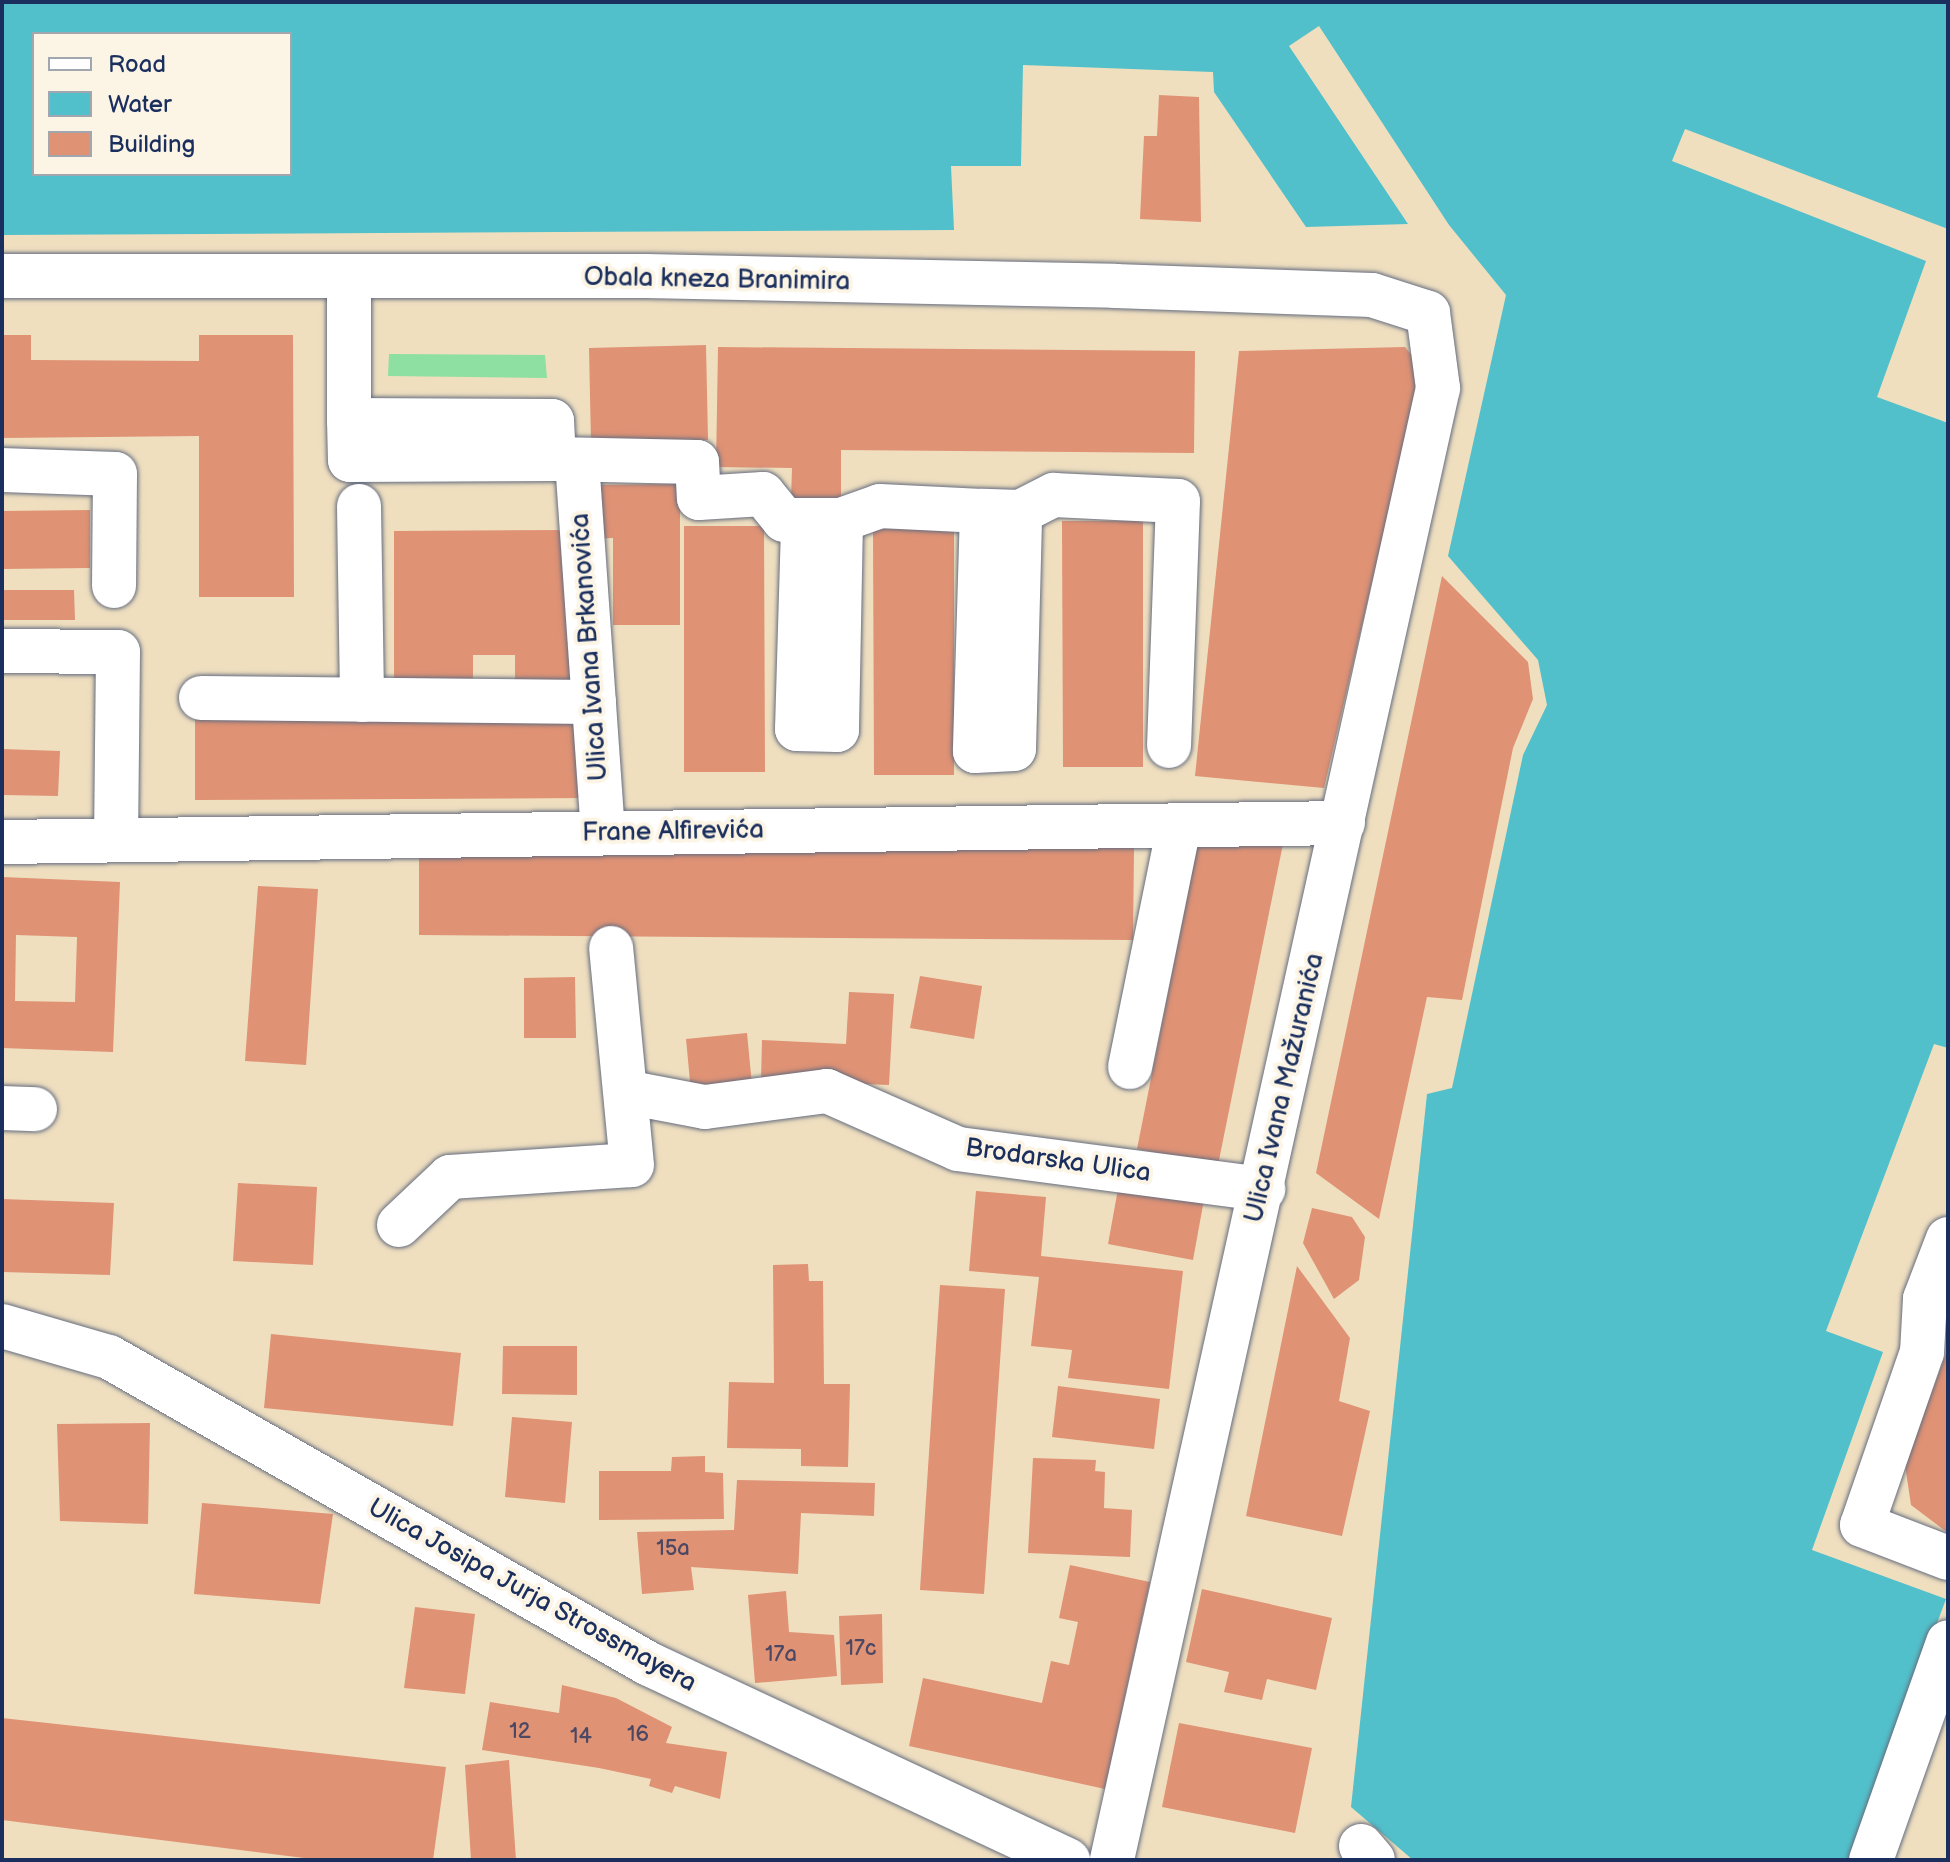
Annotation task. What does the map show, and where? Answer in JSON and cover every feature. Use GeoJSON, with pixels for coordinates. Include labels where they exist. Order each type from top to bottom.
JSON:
{"type":"FeatureCollection","features":[{"type":"Feature","properties":{"kind":"street","name":"Obala kneza Branimira"},"geometry":{"type":"LineString","coordinates":[[2,276],[646,276],[1357,294],[1428,313]]}},
{"type":"Feature","properties":{"kind":"street"},"geometry":{"type":"LineString","coordinates":[[348,276],[350,460],[697,462],[699,498],[763,494],[775,514],[822,521],[880,506],[1001,511],[1054,495],[1178,501],[1169,746]]}},
{"type":"Feature","properties":{"kind":"street","name":"Ulica Ivana Mažuranića"},"geometry":{"type":"LineString","coordinates":[[1112,1860],[1438,388],[1428,313]]}},
{"type":"Feature","properties":{"kind":"street","name":"Ulica Ivana Brkanovića"},"geometry":{"type":"LineString","coordinates":[[565,460],[594,702],[603,833]]}},
{"type":"Feature","properties":{"kind":"street"},"geometry":{"type":"LineString","coordinates":[[2,470],[115,474],[114,586]]}},
{"type":"Feature","properties":{"kind":"street"},"geometry":{"type":"LineString","coordinates":[[359,506],[362,700]]}},
{"type":"Feature","properties":{"kind":"street"},"geometry":{"type":"LineString","coordinates":[[2,651],[118,652],[116,840]]}},
{"type":"Feature","properties":{"kind":"street"},"geometry":{"type":"LineString","coordinates":[[201,698],[594,702]]}},
{"type":"Feature","properties":{"kind":"street","name":"Frane Alfirevića"},"geometry":{"type":"LineString","coordinates":[[2,842],[1343,823]]}},
{"type":"Feature","properties":{"kind":"street"},"geometry":{"type":"LineString","coordinates":[[1130,1067],[1179,826]]}},
{"type":"Feature","properties":{"kind":"street"},"geometry":{"type":"LineString","coordinates":[[399,1225],[450,1177],[632,1165],[611,948]]}},
{"type":"Feature","properties":{"kind":"street","name":"Brodarska Ulica"},"geometry":{"type":"LineString","coordinates":[[626,1092],[705,1107],[827,1091],[958,1149],[1263,1189]]}},
{"type":"Feature","properties":{"kind":"street"},"geometry":{"type":"LineString","coordinates":[[1948,1239],[1925,1299],[1922,1352],[1862,1525],[1948,1558]]}},
{"type":"Feature","properties":{"kind":"street","name":"Ulica Josipa Jurja Strossmayera"},"geometry":{"type":"LineString","coordinates":[[2,1326],[109,1357],[649,1664],[1068,1860]]}},
{"type":"Feature","properties":{"kind":"street"},"geometry":{"type":"LineString","coordinates":[[1871,1860],[1948,1642]]}},
{"type":"Feature","properties":{"kind":"green space"},"geometry":{"type":"Polygon","coordinates":[[[389,354],[545,355],[547,378],[388,376],[389,354]]]}},
{"type":"Feature","properties":{"kind":"water"},"geometry":{"type":"Polygon","coordinates":[[[2,2],[1948,2],[1948,229],[1685,129],[1672,161],[1926,261],[1877,397],[1948,423],[1948,1048],[1934,1044],[1826,1331],[1883,1352],[1812,1550],[1946,1599],[1849,1860],[1413,1860],[1351,1807],[1427,1094],[1452,1088],[1523,755],[1547,705],[1538,660],[1448,556],[1506,295],[1449,225],[1319,26],[1289,46],[1408,224],[1306,227],[1214,92],[1213,72],[1023,65],[1021,166],[951,166],[954,230],[2,235],[2,2]]]}},
{"type":"Feature","properties":{"kind":"building"},"geometry":{"type":"Polygon","coordinates":[[[1159,95],[1199,97],[1201,222],[1140,219],[1144,136],[1157,136],[1159,95]]]}},
{"type":"Feature","properties":{"kind":"building"},"geometry":{"type":"Polygon","coordinates":[[[2,335],[31,335],[31,360],[199,361],[199,335],[293,335],[294,597],[199,597],[199,436],[2,438],[2,335]]]}},
{"type":"Feature","properties":{"kind":"building"},"geometry":{"type":"Polygon","coordinates":[[[706,345],[708,440],[591,443],[589,348],[706,345]]]}},
{"type":"Feature","properties":{"kind":"building"},"geometry":{"type":"Polygon","coordinates":[[[718,347],[1195,351],[1194,453],[841,450],[841,500],[791,500],[792,468],[716,467],[718,347]]]}},
{"type":"Feature","properties":{"kind":"building"},"geometry":{"type":"Polygon","coordinates":[[[1405,347],[1422,368],[1324,788],[1195,776],[1239,351],[1405,347]]]}},
{"type":"Feature","properties":{"kind":"building"},"geometry":{"type":"Polygon","coordinates":[[[680,484],[680,625],[613,625],[613,538],[589,539],[589,485],[680,484]]]}},
{"type":"Feature","properties":{"kind":"building"},"geometry":{"type":"Polygon","coordinates":[[[90,510],[90,568],[2,569],[2,511],[90,510]]]}},
{"type":"Feature","properties":{"kind":"building"},"geometry":{"type":"Polygon","coordinates":[[[1062,521],[1143,521],[1143,767],[1063,767],[1062,521]]]}},
{"type":"Feature","properties":{"kind":"building"},"geometry":{"type":"Polygon","coordinates":[[[684,526],[764,526],[765,772],[684,772],[684,526]]]}},
{"type":"Feature","properties":{"kind":"building"},"geometry":{"type":"Polygon","coordinates":[[[954,528],[954,775],[874,775],[873,529],[954,528]]]}},
{"type":"Feature","properties":{"kind":"building"},"geometry":{"type":"Polygon","coordinates":[[[572,530],[572,680],[515,680],[515,655],[473,655],[473,681],[394,681],[394,531],[572,530]]]}},
{"type":"Feature","properties":{"kind":"building"},"geometry":{"type":"Polygon","coordinates":[[[1442,576],[1528,662],[1533,699],[1513,748],[1462,1000],[1427,997],[1379,1219],[1316,1173],[1442,576]]]}},
{"type":"Feature","properties":{"kind":"building"},"geometry":{"type":"Polygon","coordinates":[[[2,590],[74,590],[75,620],[2,620],[2,590]]]}},
{"type":"Feature","properties":{"kind":"building"},"geometry":{"type":"Polygon","coordinates":[[[586,715],[586,798],[195,800],[195,717],[586,715]]]}},
{"type":"Feature","properties":{"kind":"building"},"geometry":{"type":"Polygon","coordinates":[[[2,749],[60,751],[58,796],[2,795],[2,749]]]}},
{"type":"Feature","properties":{"kind":"building"},"geometry":{"type":"Polygon","coordinates":[[[1201,827],[1283,844],[1218,1165],[1137,1149],[1201,827]]]}},
{"type":"Feature","properties":{"kind":"building"},"geometry":{"type":"Polygon","coordinates":[[[419,843],[1134,848],[1133,940],[419,935],[419,843]]]}},
{"type":"Feature","properties":{"kind":"building"},"geometry":{"type":"Polygon","coordinates":[[[2,877],[120,882],[113,1052],[2,1048],[2,877]],[[16,935],[15,1001],[75,1002],[77,937],[16,935]]]}},
{"type":"Feature","properties":{"kind":"building"},"geometry":{"type":"Polygon","coordinates":[[[258,886],[318,889],[306,1065],[245,1061],[258,886]]]}},
{"type":"Feature","properties":{"kind":"building"},"geometry":{"type":"Polygon","coordinates":[[[920,976],[982,986],[974,1039],[910,1028],[920,976]]]}},
{"type":"Feature","properties":{"kind":"building"},"geometry":{"type":"Polygon","coordinates":[[[575,977],[576,1038],[524,1038],[524,978],[575,977]]]}},
{"type":"Feature","properties":{"kind":"building"},"geometry":{"type":"Polygon","coordinates":[[[849,992],[894,994],[889,1085],[761,1080],[762,1040],[846,1044],[849,992]]]}},
{"type":"Feature","properties":{"kind":"building"},"geometry":{"type":"Polygon","coordinates":[[[747,1033],[752,1085],[691,1092],[686,1039],[747,1033]]]}},
{"type":"Feature","properties":{"kind":"building"},"geometry":{"type":"Polygon","coordinates":[[[1120,1178],[1205,1194],[1193,1260],[1108,1244],[1120,1178]]]}},
{"type":"Feature","properties":{"kind":"building"},"geometry":{"type":"Polygon","coordinates":[[[238,1183],[317,1187],[313,1265],[233,1261],[238,1183]]]}},
{"type":"Feature","properties":{"kind":"building"},"geometry":{"type":"Polygon","coordinates":[[[976,1191],[1046,1197],[1041,1256],[1183,1271],[1169,1389],[1068,1378],[1072,1350],[1031,1346],[1039,1277],[969,1271],[976,1191]]]}},
{"type":"Feature","properties":{"kind":"building"},"geometry":{"type":"Polygon","coordinates":[[[2,1199],[114,1203],[110,1275],[2,1272],[2,1199]]]}},
{"type":"Feature","properties":{"kind":"building"},"geometry":{"type":"Polygon","coordinates":[[[1312,1208],[1352,1217],[1365,1237],[1359,1280],[1334,1299],[1303,1243],[1312,1208]]]}},
{"type":"Feature","properties":{"kind":"building"},"geometry":{"type":"Polygon","coordinates":[[[808,1264],[809,1281],[823,1281],[824,1384],[850,1384],[848,1467],[801,1466],[801,1449],[727,1448],[729,1382],[774,1383],[773,1265],[808,1264]]]}},
{"type":"Feature","properties":{"kind":"building"},"geometry":{"type":"Polygon","coordinates":[[[1297,1266],[1350,1338],[1339,1401],[1370,1411],[1342,1536],[1246,1516],[1297,1266]]]}},
{"type":"Feature","properties":{"kind":"building"},"geometry":{"type":"Polygon","coordinates":[[[940,1285],[1005,1289],[984,1594],[920,1590],[940,1285]]]}},
{"type":"Feature","properties":{"kind":"building"},"geometry":{"type":"Polygon","coordinates":[[[271,1334],[461,1353],[453,1426],[264,1408],[271,1334]]]}},
{"type":"Feature","properties":{"kind":"building"},"geometry":{"type":"Polygon","coordinates":[[[503,1346],[577,1346],[577,1395],[502,1394],[503,1346]]]}},
{"type":"Feature","properties":{"kind":"building"},"geometry":{"type":"Polygon","coordinates":[[[1948,1348],[1948,1533],[1911,1505],[1905,1465],[1948,1348]]]}},
{"type":"Feature","properties":{"kind":"building"},"geometry":{"type":"Polygon","coordinates":[[[1058,1386],[1160,1399],[1154,1449],[1052,1437],[1058,1386]]]}},
{"type":"Feature","properties":{"kind":"building"},"geometry":{"type":"Polygon","coordinates":[[[512,1417],[572,1422],[565,1503],[505,1497],[512,1417]]]}},
{"type":"Feature","properties":{"kind":"building"},"geometry":{"type":"Polygon","coordinates":[[[150,1423],[148,1524],[60,1521],[57,1424],[150,1423]]]}},
{"type":"Feature","properties":{"kind":"building"},"geometry":{"type":"Polygon","coordinates":[[[705,1456],[705,1472],[723,1473],[724,1519],[599,1520],[599,1471],[671,1471],[672,1457],[705,1456]]]}},
{"type":"Feature","properties":{"kind":"building"},"geometry":{"type":"Polygon","coordinates":[[[1033,1458],[1096,1460],[1095,1471],[1105,1472],[1104,1508],[1132,1510],[1130,1557],[1028,1553],[1033,1458]]]}},
{"type":"Feature","properties":{"kind":"building"},"geometry":{"type":"Polygon","coordinates":[[[737,1480],[875,1483],[874,1516],[801,1513],[798,1574],[691,1567],[694,1590],[642,1594],[637,1532],[734,1530],[737,1480]]]}},
{"type":"Feature","properties":{"kind":"building"},"geometry":{"type":"Polygon","coordinates":[[[202,1503],[333,1514],[320,1604],[194,1594],[202,1503]]]}},
{"type":"Feature","properties":{"kind":"building"},"geometry":{"type":"Polygon","coordinates":[[[1070,1565],[1150,1582],[1105,1789],[909,1746],[923,1678],[1042,1703],[1051,1661],[1069,1665],[1078,1622],[1059,1618],[1070,1565]]]}},
{"type":"Feature","properties":{"kind":"building"},"geometry":{"type":"Polygon","coordinates":[[[1202,1589],[1332,1618],[1316,1690],[1267,1679],[1262,1700],[1224,1692],[1229,1672],[1186,1662],[1202,1589]]]}},
{"type":"Feature","properties":{"kind":"building"},"geometry":{"type":"Polygon","coordinates":[[[786,1591],[789,1632],[834,1635],[837,1676],[755,1683],[748,1595],[786,1591]]]}},
{"type":"Feature","properties":{"kind":"building"},"geometry":{"type":"Polygon","coordinates":[[[415,1607],[475,1614],[465,1694],[404,1688],[415,1607]]]}},
{"type":"Feature","properties":{"kind":"building"},"geometry":{"type":"Polygon","coordinates":[[[882,1614],[883,1683],[841,1685],[839,1616],[882,1614]]]}},
{"type":"Feature","properties":{"kind":"building"},"geometry":{"type":"Polygon","coordinates":[[[562,1685],[616,1698],[672,1727],[666,1743],[727,1752],[720,1799],[675,1786],[672,1793],[649,1786],[651,1779],[599,1768],[482,1750],[490,1702],[559,1713],[562,1685]]]}},
{"type":"Feature","properties":{"kind":"building"},"geometry":{"type":"Polygon","coordinates":[[[2,1718],[446,1767],[433,1860],[320,1860],[2,1820],[2,1718]]]}},
{"type":"Feature","properties":{"kind":"building"},"geometry":{"type":"Polygon","coordinates":[[[1179,1723],[1312,1748],[1295,1833],[1162,1807],[1179,1723]]]}},
{"type":"Feature","properties":{"kind":"building"},"geometry":{"type":"Polygon","coordinates":[[[509,1760],[516,1860],[471,1860],[465,1765],[509,1760]]]}}]}
